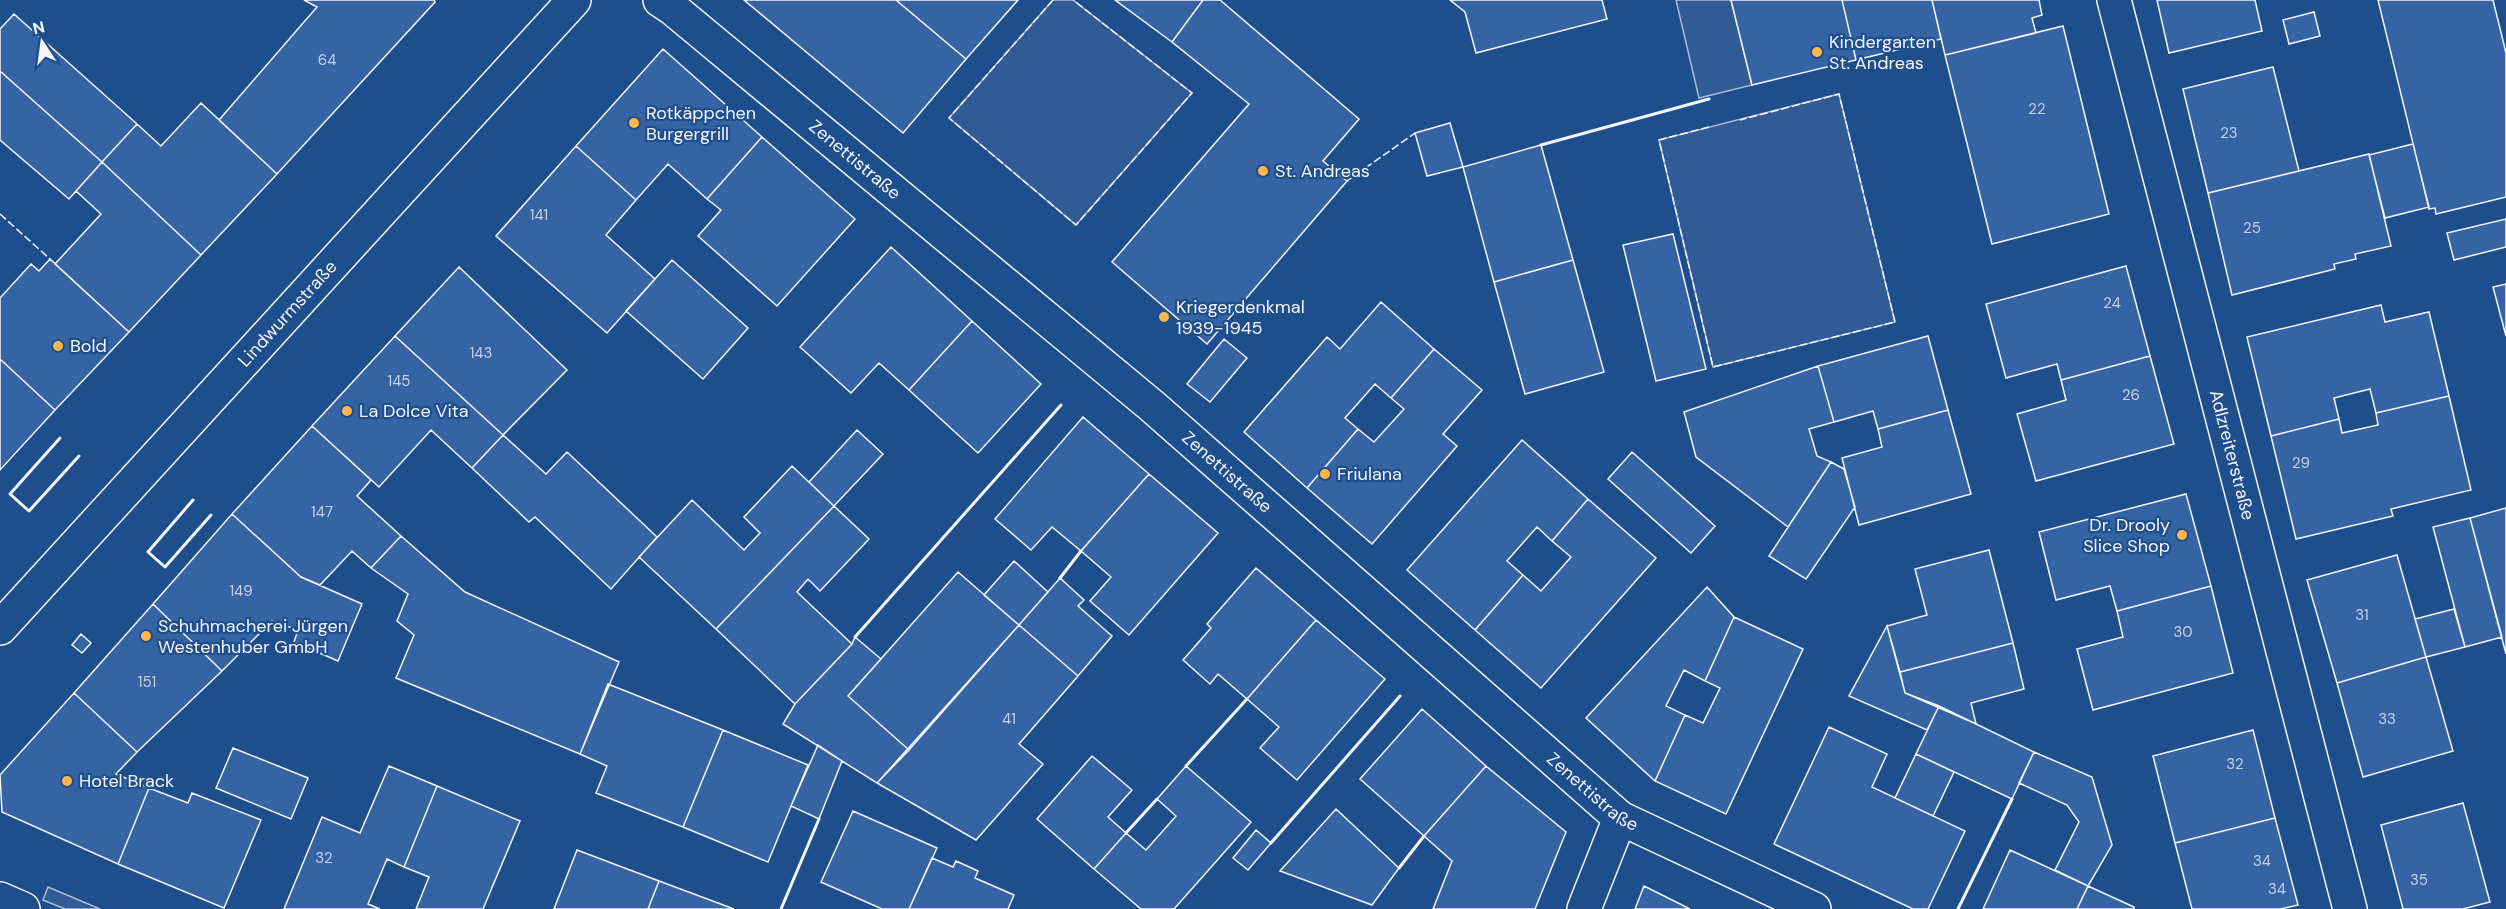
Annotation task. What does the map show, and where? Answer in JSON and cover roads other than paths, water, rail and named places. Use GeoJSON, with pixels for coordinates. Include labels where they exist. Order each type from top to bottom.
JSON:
{"type":"FeatureCollection","features":[{"type":"Feature","properties":{"kind":"street","name":"Lindwurmstraße"},"geometry":{"type":"LineString","coordinates":[[0,628],[574,0]]}},
{"type":"Feature","properties":{"kind":"street","name":"Zenettistraße"},"geometry":{"type":"LineString","coordinates":[[660,0],[1152,406],[1620,818],[1814,909]]}},
{"type":"Feature","properties":{"kind":"street","name":"Adlzreiterstraße"},"geometry":{"type":"LineString","coordinates":[[2114,0],[2350,909]]}},
{"type":"Feature","properties":{"kind":"street"},"geometry":{"type":"LineString","coordinates":[[1584,909],[1620,818]]}},
{"type":"Feature","properties":{"kind":"street"},"geometry":{"type":"LineString","coordinates":[[0,899],[22,909]]}},
{"type":"Feature","properties":{"kind":"place","name":"Kindergarten St. Andreas"},"geometry":{"type":"Point","coordinates":[1817,52]}},
{"type":"Feature","properties":{"kind":"place","name":"Rotkäppchen Burgergrill"},"geometry":{"type":"Point","coordinates":[634,123]}},
{"type":"Feature","properties":{"kind":"place","name":"St. Andreas"},"geometry":{"type":"Point","coordinates":[1263,171]}},
{"type":"Feature","properties":{"kind":"place","name":"Kriegerdenkmal 1939-1945"},"geometry":{"type":"Point","coordinates":[1164,317]}},
{"type":"Feature","properties":{"kind":"place","name":"Bold"},"geometry":{"type":"Point","coordinates":[58,346]}},
{"type":"Feature","properties":{"kind":"place","name":"La Dolce Vita"},"geometry":{"type":"Point","coordinates":[347,411]}},
{"type":"Feature","properties":{"kind":"place","name":"Friulana"},"geometry":{"type":"Point","coordinates":[1325,474]}},
{"type":"Feature","properties":{"kind":"place","name":"Dr. Drooly Slice Shop"},"geometry":{"type":"Point","coordinates":[2182,535]}},
{"type":"Feature","properties":{"kind":"place","name":"Schuhmacherei Jürgen Westenhuber GmbH"},"geometry":{"type":"Point","coordinates":[146,636]}},
{"type":"Feature","properties":{"kind":"place","name":"Hotel Brack"},"geometry":{"type":"Point","coordinates":[67,781]}}]}
